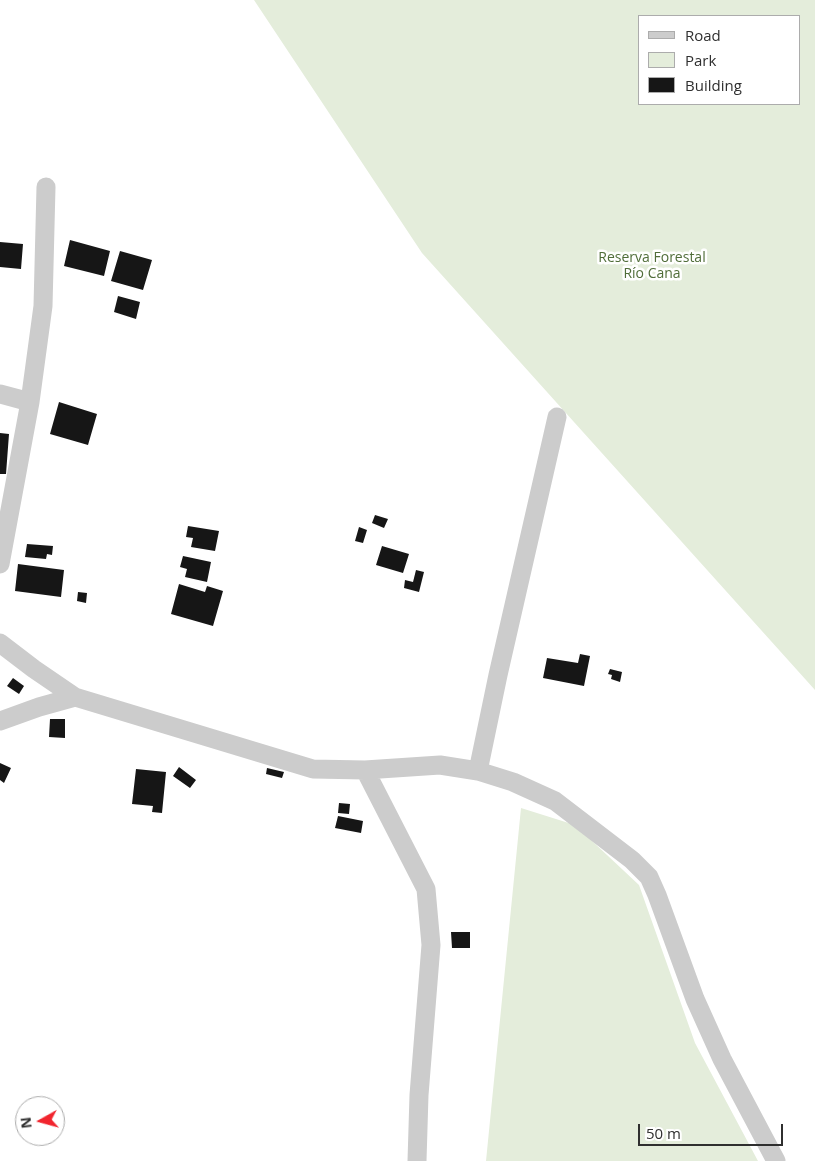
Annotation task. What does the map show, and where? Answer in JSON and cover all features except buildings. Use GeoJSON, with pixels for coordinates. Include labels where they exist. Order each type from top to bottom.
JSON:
{"type":"FeatureCollection","features":[{"type":"Feature","properties":{"kind":"street"},"geometry":{"type":"LineString","coordinates":[[0,564],[30,402],[43,306],[46,186]]}},
{"type":"Feature","properties":{"kind":"street"},"geometry":{"type":"LineString","coordinates":[[0,394],[30,402]]}},
{"type":"Feature","properties":{"kind":"street"},"geometry":{"type":"LineString","coordinates":[[478,771],[557,417]]}},
{"type":"Feature","properties":{"kind":"street"},"geometry":{"type":"LineString","coordinates":[[0,643],[75,697],[313,769],[365,770],[440,765],[478,771],[513,782],[555,801],[632,860],[648,877],[658,894],[696,999],[722,1059],[776,1161]]}},
{"type":"Feature","properties":{"kind":"street"},"geometry":{"type":"LineString","coordinates":[[0,721],[75,697]]}},
{"type":"Feature","properties":{"kind":"street"},"geometry":{"type":"LineString","coordinates":[[365,770],[426,889],[431,945],[419,1095],[417,1161]]}},
{"type":"Feature","properties":{"kind":"green space","name":"Reserva Forestal Río Cana"},"geometry":{"type":"Polygon","coordinates":[[[254,0],[815,0],[815,690],[422,253],[254,0]]]}},
{"type":"Feature","properties":{"kind":"green space"},"geometry":{"type":"Polygon","coordinates":[[[521,808],[575,825],[639,885],[695,1043],[758,1161],[486,1161],[521,808]]]}}]}
